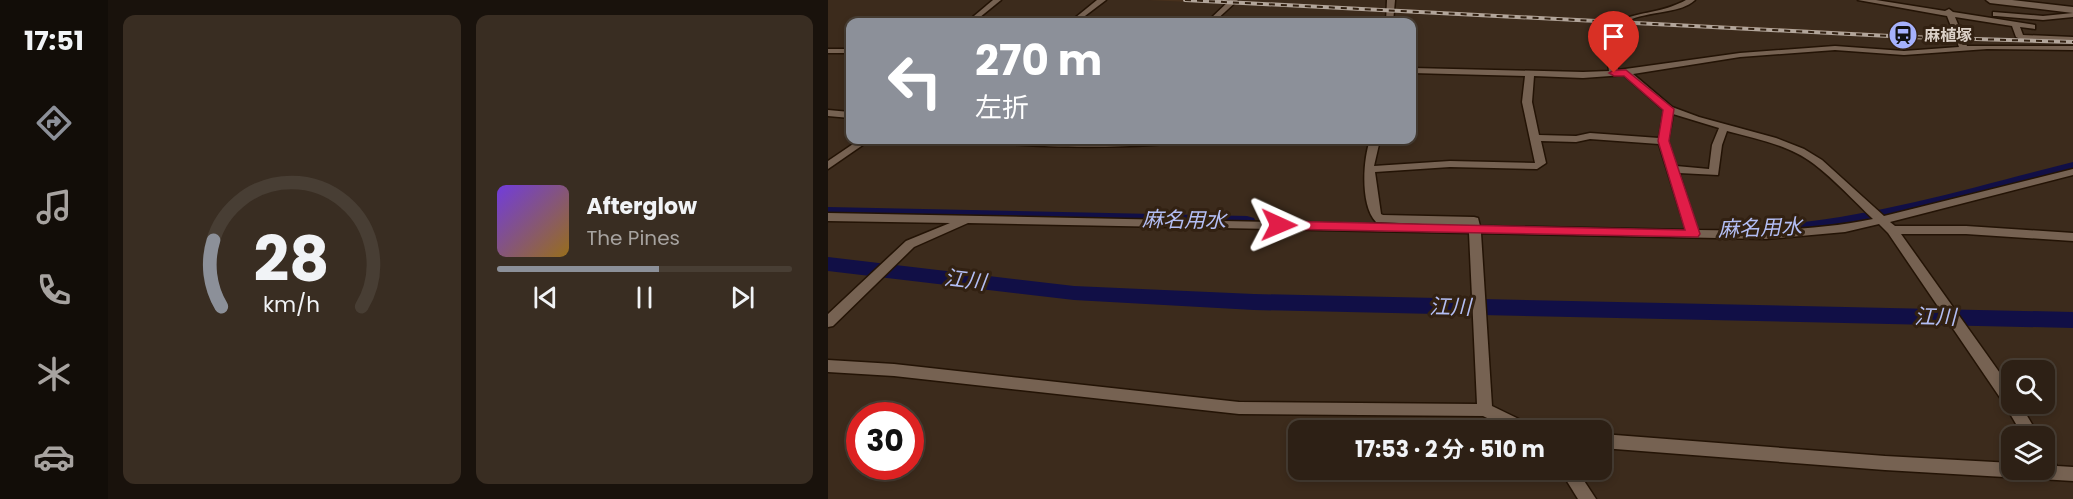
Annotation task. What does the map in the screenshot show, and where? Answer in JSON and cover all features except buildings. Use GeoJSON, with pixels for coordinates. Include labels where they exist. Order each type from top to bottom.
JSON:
{"type":"FeatureCollection","features":[{"type":"Feature","properties":{"kind":"main road"},"geometry":{"type":"LineString","coordinates":[[1990,0],[2073,10]]}},
{"type":"Feature","properties":{"kind":"street"},"geometry":{"type":"LineString","coordinates":[[975,18],[997,0]]}},
{"type":"Feature","properties":{"kind":"street"},"geometry":{"type":"LineString","coordinates":[[1078,18],[1102,0]]}},
{"type":"Feature","properties":{"kind":"street"},"geometry":{"type":"LineString","coordinates":[[1214,18],[1234,0]]}},
{"type":"Feature","properties":{"kind":"street"},"geometry":{"type":"LineString","coordinates":[[1390,18],[1391,0]]}},
{"type":"Feature","properties":{"kind":"street"},"geometry":{"type":"LineString","coordinates":[[1614,73],[1610,38],[1615,27],[1638,12],[1683,6],[1691,0]]}},
{"type":"Feature","properties":{"kind":"street"},"geometry":{"type":"LineString","coordinates":[[1862,0],[2032,27]]}},
{"type":"Feature","properties":{"kind":"street"},"geometry":{"type":"LineString","coordinates":[[1922,0],[1925,6],[1950,13],[2043,18],[2073,15]]}},
{"type":"Feature","properties":{"kind":"street"},"geometry":{"type":"LineString","coordinates":[[1950,13],[1964,49]]}},
{"type":"Feature","properties":{"kind":"street"},"geometry":{"type":"LineString","coordinates":[[2015,25],[2020,37],[2073,39]]}},
{"type":"Feature","properties":{"kind":"street"},"geometry":{"type":"LineString","coordinates":[[1416,70],[1614,73],[1757,53],[1843,48],[1904,53],[1964,49],[2073,48]]}},
{"type":"Feature","properties":{"kind":"street"},"geometry":{"type":"LineString","coordinates":[[828,51],[846,51]]}},
{"type":"Feature","properties":{"kind":"street"},"geometry":{"type":"LineString","coordinates":[[1626,72],[1669,109],[1773,140],[1800,151],[1818,162],[1882,220],[2001,387]]}},
{"type":"Feature","properties":{"kind":"street"},"geometry":{"type":"LineString","coordinates":[[1369,169],[1450,164],[1537,166],[1541,163],[1527,102],[1530,73]]}},
{"type":"Feature","properties":{"kind":"street"},"geometry":{"type":"LineString","coordinates":[[1669,109],[1663,141],[1692,232]]}},
{"type":"Feature","properties":{"kind":"street"},"geometry":{"type":"LineString","coordinates":[[828,113],[846,115]]}},
{"type":"Feature","properties":{"kind":"street"},"geometry":{"type":"LineString","coordinates":[[1671,169],[1714,173],[1713,161],[1724,127]]}},
{"type":"Feature","properties":{"kind":"street"},"geometry":{"type":"LineString","coordinates":[[1536,138],[1576,139],[1590,136],[1663,141]]}},
{"type":"Feature","properties":{"kind":"street"},"geometry":{"type":"LineString","coordinates":[[828,166],[859,144]]}},
{"type":"Feature","properties":{"kind":"street"},"geometry":{"type":"LineString","coordinates":[[1373,144],[1370,150],[1369,169],[1376,215],[1380,219],[1474,221],[1485,410]]}},
{"type":"Feature","properties":{"kind":"street"},"geometry":{"type":"LineString","coordinates":[[828,217],[1800,233],[1882,220],[2073,172]]}},
{"type":"Feature","properties":{"kind":"street"},"geometry":{"type":"LineString","coordinates":[[828,322],[916,240],[970,220]]}},
{"type":"Feature","properties":{"kind":"street"},"geometry":{"type":"LineString","coordinates":[[1882,220],[1966,230],[2073,237]]}},
{"type":"Feature","properties":{"kind":"street"},"geometry":{"type":"LineString","coordinates":[[828,366],[894,370],[1239,408],[1485,410],[1506,420]]}},
{"type":"Feature","properties":{"kind":"street"},"geometry":{"type":"LineString","coordinates":[[1612,442],[1885,463],[2001,465]]}},
{"type":"Feature","properties":{"kind":"street"},"geometry":{"type":"LineString","coordinates":[[2055,468],[2073,474]]}},
{"type":"Feature","properties":{"kind":"street"},"geometry":{"type":"LineString","coordinates":[[1575,480],[1588,499]]}},
{"type":"Feature","properties":{"kind":"shaded area"},"geometry":{"type":"Polygon","coordinates":[[[1148,0],[1223,0],[1959,37],[2073,40],[2073,43],[1960,40],[1148,0]]]}},
{"type":"Feature","properties":{"kind":"waterway","name":"麻名用水"},"geometry":{"type":"LineString","coordinates":[[1795,229],[1841,224],[1882,215],[2073,167]]}},
{"type":"Feature","properties":{"kind":"waterway","name":"麻名用水"},"geometry":{"type":"LineString","coordinates":[[828,213],[1247,222]]}},
{"type":"Feature","properties":{"kind":"waterway","name":"江川"},"geometry":{"type":"LineString","coordinates":[[828,264],[1074,293],[1254,302],[2073,320]]}},
{"type":"Feature","properties":{"kind":"railway"},"geometry":{"type":"LineString","coordinates":[[1185,0],[1909,37],[2073,42]]}},
{"type":"Feature","properties":{"kind":"place","name":"麻植塚"},"geometry":{"type":"Point","coordinates":[1903,35]}},
{"type":"Feature","properties":{"kind":"route"},"geometry":{"type":"LineString","coordinates":[[1279,225],[1693,234],[1663,141],[1669,109],[1626,72],[1614,73]]}}]}
